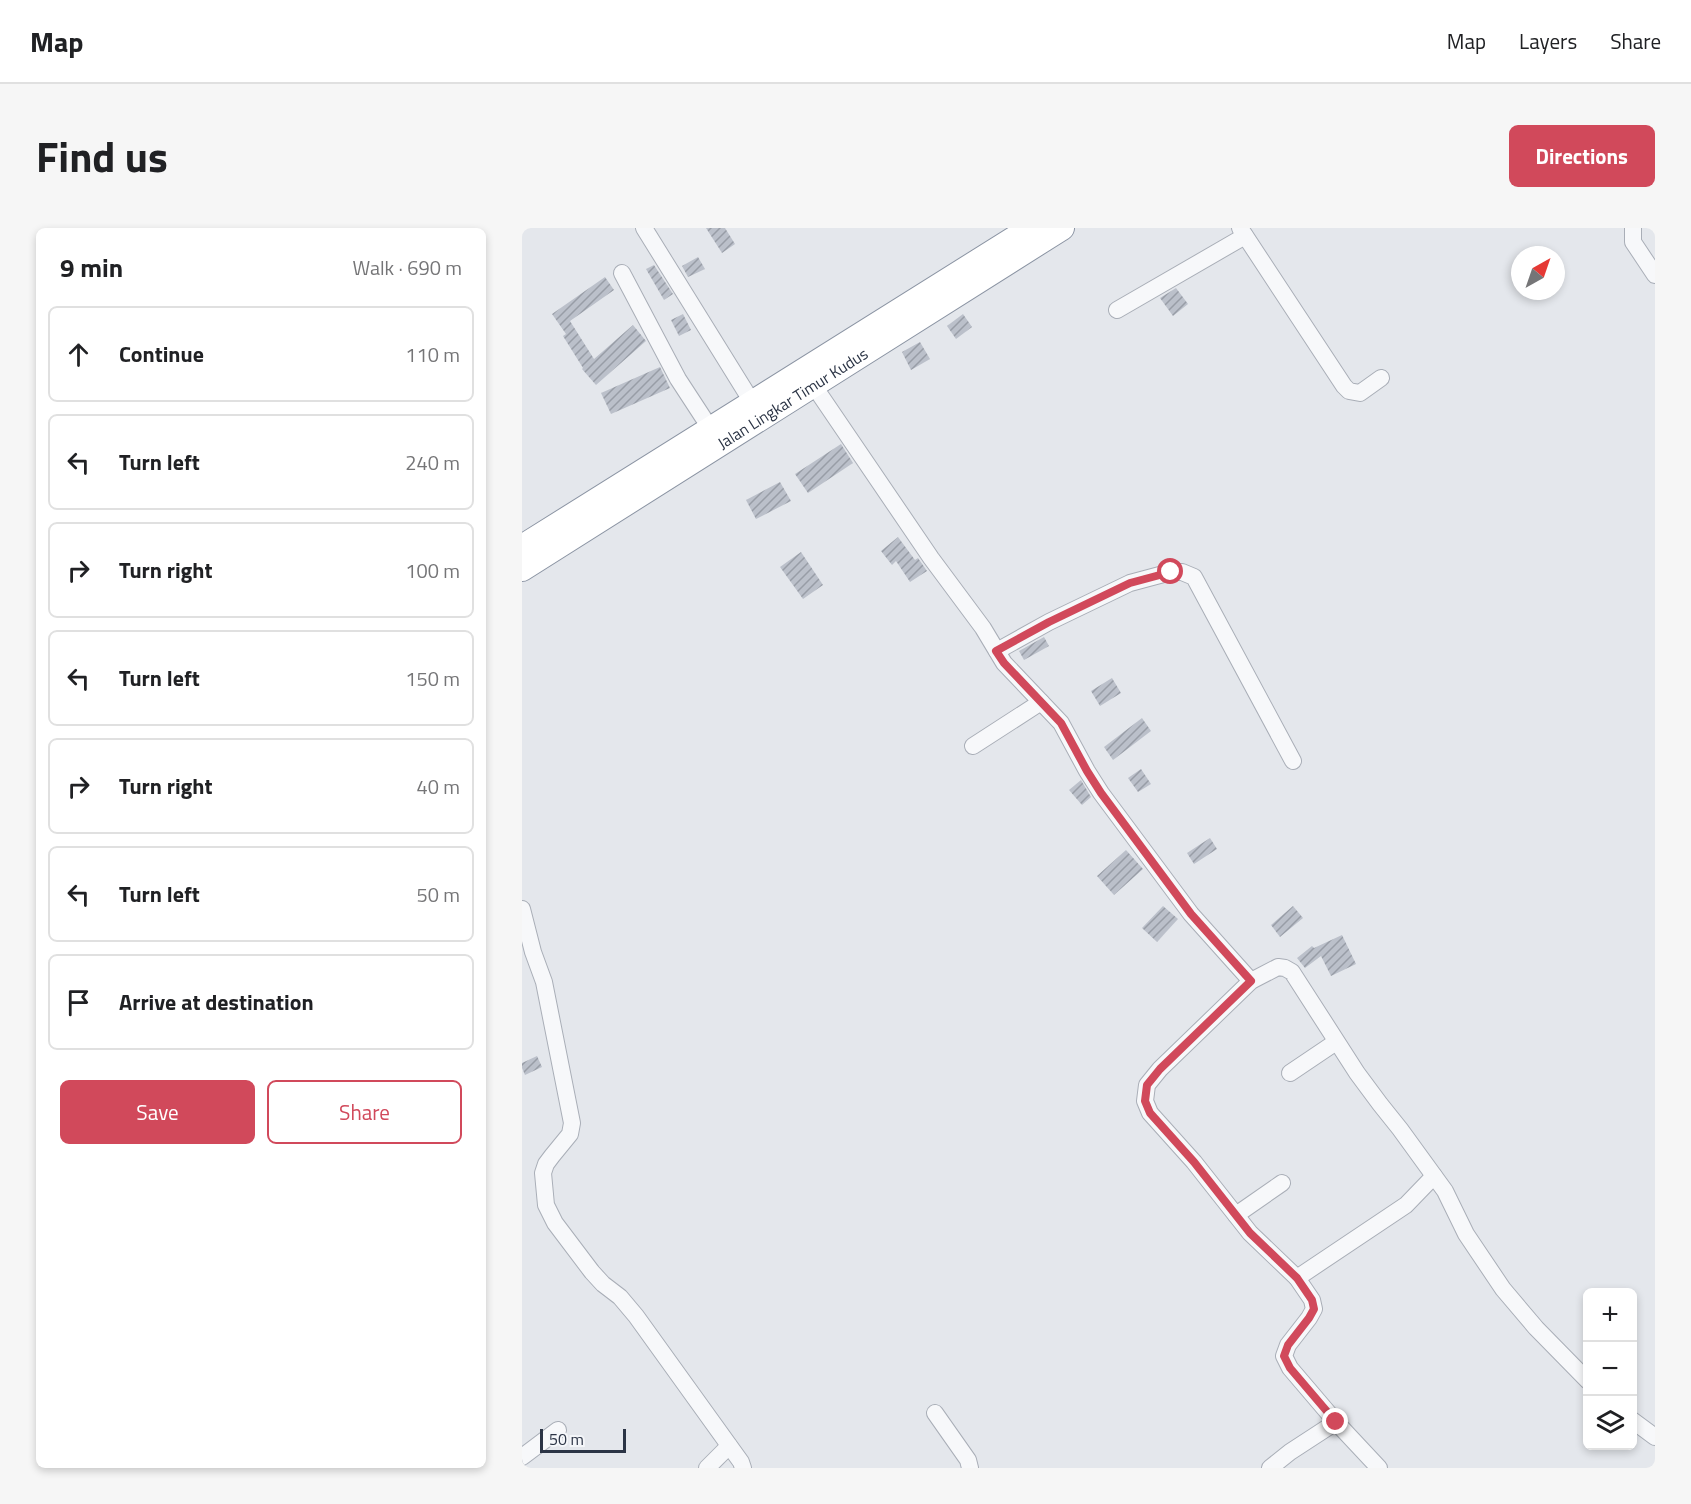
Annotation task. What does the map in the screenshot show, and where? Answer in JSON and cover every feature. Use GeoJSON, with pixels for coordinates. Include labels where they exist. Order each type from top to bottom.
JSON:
{"type":"FeatureCollection","features":[{"type":"Feature","properties":{"kind":"highway","name":"Jalan Lingkar Timur Kudus"},"geometry":{"type":"LineString","coordinates":[[522,547],[1031,228]]}},
{"type":"Feature","properties":{"kind":"highway","name":"Jalan Lingkar Timur Kudus"},"geometry":{"type":"LineString","coordinates":[[522,569],[1062,228]]}},
{"type":"Feature","properties":{"kind":"street"},"geometry":{"type":"LineString","coordinates":[[644,228],[752,402]]}},
{"type":"Feature","properties":{"kind":"street"},"geometry":{"type":"LineString","coordinates":[[1633,228],[1633,242],[1655,275]]}},
{"type":"Feature","properties":{"kind":"street"},"geometry":{"type":"LineString","coordinates":[[1117,310],[1243,232],[1344,386],[1349,391],[1360,393],[1381,378]]}},
{"type":"Feature","properties":{"kind":"street"},"geometry":{"type":"LineString","coordinates":[[622,273],[678,380],[710,428]]}},
{"type":"Feature","properties":{"kind":"street"},"geometry":{"type":"LineString","coordinates":[[814,386],[1004,663],[1061,723],[1101,793],[1191,914],[1251,981]]}},
{"type":"Feature","properties":{"kind":"street"},"geometry":{"type":"LineString","coordinates":[[996,651],[1049,622],[1130,583],[1171,572],[1182,572],[1194,577],[1293,761]]}},
{"type":"Feature","properties":{"kind":"street"},"geometry":{"type":"LineString","coordinates":[[973,746],[1041,702]]}},
{"type":"Feature","properties":{"kind":"street"},"geometry":{"type":"LineString","coordinates":[[522,909],[533,952],[544,982],[572,1123],[570,1134],[546,1164],[543,1173],[546,1205],[555,1223],[592,1272],[620,1297],[636,1316],[741,1462],[743,1468]]}},
{"type":"Feature","properties":{"kind":"street"},"geometry":{"type":"LineString","coordinates":[[1379,1468],[1290,1368],[1284,1356],[1288,1345],[1314,1309],[1312,1300],[1297,1278],[1250,1233],[1194,1162],[1150,1113],[1145,1101],[1147,1085],[1160,1069],[1251,981],[1278,967],[1292,972],[1336,1042],[1445,1191],[1466,1234],[1503,1289],[1536,1328],[1583,1377]]}},
{"type":"Feature","properties":{"kind":"street"},"geometry":{"type":"LineString","coordinates":[[1290,1073],[1336,1042]]}},
{"type":"Feature","properties":{"kind":"street"},"geometry":{"type":"LineString","coordinates":[[1297,1278],[1406,1204],[1434,1176]]}},
{"type":"Feature","properties":{"kind":"street"},"geometry":{"type":"LineString","coordinates":[[1236,1215],[1282,1183]]}},
{"type":"Feature","properties":{"kind":"street"},"geometry":{"type":"LineString","coordinates":[[935,1413],[968,1460],[970,1468]]}},
{"type":"Feature","properties":{"kind":"street"},"geometry":{"type":"LineString","coordinates":[[1272,1468],[1290,1452],[1336,1422]]}},
{"type":"Feature","properties":{"kind":"street"},"geometry":{"type":"LineString","coordinates":[[1637,1424],[1655,1437]]}},
{"type":"Feature","properties":{"kind":"street"},"geometry":{"type":"LineString","coordinates":[[522,1457],[558,1430]]}},
{"type":"Feature","properties":{"kind":"street"},"geometry":{"type":"LineString","coordinates":[[707,1468],[729,1446]]}},
{"type":"Feature","properties":{"kind":"building"},"geometry":{"type":"Polygon","coordinates":[[[706,228],[725,228],[735,244],[722,253],[706,228]]]}},
{"type":"Feature","properties":{"kind":"building"},"geometry":{"type":"Polygon","coordinates":[[[698,257],[705,269],[688,277],[682,266],[698,257]]]}},
{"type":"Feature","properties":{"kind":"building"},"geometry":{"type":"Polygon","coordinates":[[[654,265],[673,294],[664,300],[646,269],[654,265]]]}},
{"type":"Feature","properties":{"kind":"building"},"geometry":{"type":"Polygon","coordinates":[[[605,277],[614,290],[570,321],[594,359],[633,325],[646,341],[596,385],[582,369],[563,336],[566,334],[552,314],[605,277]]]}},
{"type":"Feature","properties":{"kind":"building"},"geometry":{"type":"Polygon","coordinates":[[[1176,288],[1188,304],[1173,316],[1160,298],[1176,288]]]}},
{"type":"Feature","properties":{"kind":"building"},"geometry":{"type":"Polygon","coordinates":[[[683,314],[691,330],[679,336],[671,320],[683,314]]]}},
{"type":"Feature","properties":{"kind":"building"},"geometry":{"type":"Polygon","coordinates":[[[963,314],[972,327],[956,339],[947,326],[963,314]]]}},
{"type":"Feature","properties":{"kind":"building"},"geometry":{"type":"Polygon","coordinates":[[[920,342],[930,359],[911,370],[902,352],[920,342]]]}},
{"type":"Feature","properties":{"kind":"building"},"geometry":{"type":"Polygon","coordinates":[[[660,367],[670,388],[611,414],[601,393],[660,367]]]}},
{"type":"Feature","properties":{"kind":"building"},"geometry":{"type":"Polygon","coordinates":[[[841,444],[853,463],[808,493],[795,474],[841,444]]]}},
{"type":"Feature","properties":{"kind":"building"},"geometry":{"type":"Polygon","coordinates":[[[780,482],[791,501],[756,519],[746,500],[780,482]]]}},
{"type":"Feature","properties":{"kind":"building"},"geometry":{"type":"Polygon","coordinates":[[[898,537],[915,560],[918,558],[927,571],[910,582],[896,561],[892,565],[881,551],[898,537]]]}},
{"type":"Feature","properties":{"kind":"building"},"geometry":{"type":"Polygon","coordinates":[[[801,552],[823,585],[803,599],[780,567],[801,552]]]}},
{"type":"Feature","properties":{"kind":"building"},"geometry":{"type":"Polygon","coordinates":[[[1044,637],[1049,646],[1024,660],[1019,651],[1044,637]]]}},
{"type":"Feature","properties":{"kind":"building"},"geometry":{"type":"Polygon","coordinates":[[[1112,678],[1121,693],[1100,706],[1091,691],[1112,678]]]}},
{"type":"Feature","properties":{"kind":"building"},"geometry":{"type":"Polygon","coordinates":[[[1142,718],[1151,731],[1113,760],[1104,747],[1142,718]]]}},
{"type":"Feature","properties":{"kind":"building"},"geometry":{"type":"Polygon","coordinates":[[[1141,769],[1151,784],[1138,792],[1128,778],[1141,769]]]}},
{"type":"Feature","properties":{"kind":"building"},"geometry":{"type":"Polygon","coordinates":[[[1081,780],[1091,797],[1082,805],[1069,790],[1081,780]]]}},
{"type":"Feature","properties":{"kind":"building"},"geometry":{"type":"Polygon","coordinates":[[[1210,838],[1217,849],[1194,864],[1187,853],[1210,838]]]}},
{"type":"Feature","properties":{"kind":"building"},"geometry":{"type":"Polygon","coordinates":[[[1126,850],[1143,869],[1114,895],[1097,876],[1126,850]]]}},
{"type":"Feature","properties":{"kind":"building"},"geometry":{"type":"Polygon","coordinates":[[[1163,906],[1178,919],[1157,942],[1142,928],[1163,906]]]}},
{"type":"Feature","properties":{"kind":"building"},"geometry":{"type":"Polygon","coordinates":[[[1293,906],[1303,918],[1280,937],[1271,925],[1293,906]]]}},
{"type":"Feature","properties":{"kind":"building"},"geometry":{"type":"Polygon","coordinates":[[[1342,935],[1356,964],[1331,976],[1321,956],[1305,968],[1297,958],[1312,946],[1314,948],[1342,935]]]}},
{"type":"Feature","properties":{"kind":"building"},"geometry":{"type":"Polygon","coordinates":[[[537,1056],[542,1067],[525,1075],[522,1063],[537,1056]]]}},
{"type":"Feature","properties":{"kind":"route"},"geometry":{"type":"LineString","coordinates":[[1171,572],[1130,583],[1049,622],[996,651],[1004,663],[1061,723],[1101,793],[1191,914],[1251,981],[1160,1069],[1147,1085],[1145,1101],[1150,1113],[1194,1162],[1250,1233],[1297,1278],[1312,1300],[1314,1309],[1288,1345],[1284,1356],[1290,1368],[1336,1422]]}}]}
